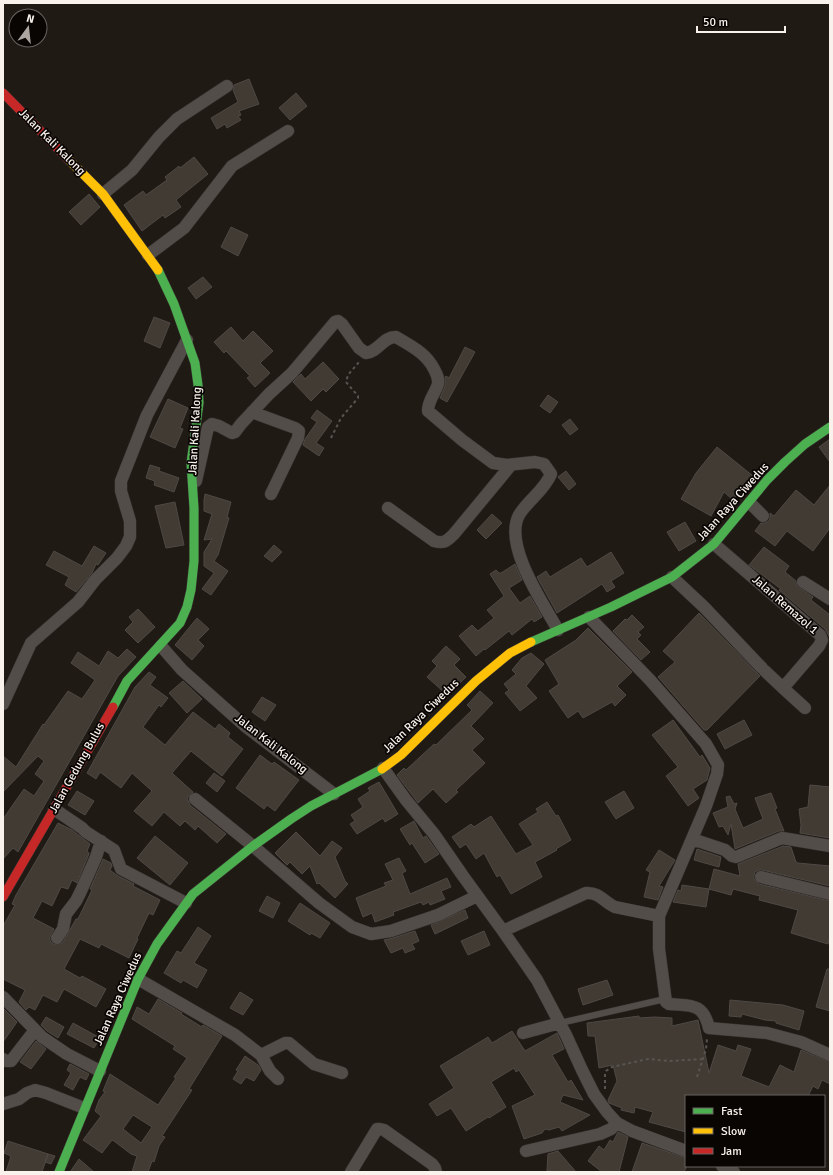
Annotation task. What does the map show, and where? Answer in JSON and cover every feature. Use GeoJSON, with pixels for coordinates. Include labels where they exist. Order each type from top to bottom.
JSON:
{"type":"FeatureCollection","features":[{"type":"Feature","properties":{"kind":"street"},"geometry":{"type":"LineString","coordinates":[[103,194],[132,170],[177,118],[227,86]]}},
{"type":"Feature","properties":{"kind":"street","name":"Jalan Kali Kalong"},"geometry":{"type":"LineString","coordinates":[[3,93],[103,194],[148,255],[159,272],[174,304],[195,363],[199,403],[191,463],[194,492],[194,562],[191,590],[187,607],[180,623],[161,646],[182,670],[245,726],[334,794]]}},
{"type":"Feature","properties":{"kind":"street"},"geometry":{"type":"LineString","coordinates":[[148,255],[184,228],[232,166],[288,130]]}},
{"type":"Feature","properties":{"kind":"street"},"geometry":{"type":"LineString","coordinates":[[194,492],[208,427],[212,424],[232,433],[235,432],[252,412],[292,373],[335,322],[338,321],[342,324],[359,348],[366,353],[371,353],[392,337],[396,337],[418,350],[427,358],[438,377],[438,385],[428,403],[428,411],[462,440],[493,462],[510,465],[535,462],[544,464],[551,474],[547,483],[518,517],[516,544],[521,562],[558,630]]}},
{"type":"Feature","properties":{"kind":"street"},"geometry":{"type":"LineString","coordinates":[[3,704],[32,643],[78,602],[95,580],[117,558],[126,546],[130,537],[130,521],[121,491],[121,481],[147,415],[187,340]]}},
{"type":"Feature","properties":{"kind":"street"},"geometry":{"type":"LineString","coordinates":[[252,412],[295,428],[299,431],[298,438],[271,494]]}},
{"type":"Feature","properties":{"kind":"street","name":"Jalan Raya Ciwedus"},"geometry":{"type":"LineString","coordinates":[[59,1172],[138,979],[156,944],[194,894],[208,881],[253,846],[298,815],[383,768],[401,755],[476,681],[510,653],[611,607],[672,576],[714,544],[785,462],[805,444],[830,426]]}},
{"type":"Feature","properties":{"kind":"street"},"geometry":{"type":"LineString","coordinates":[[388,508],[434,541],[443,543],[454,534],[510,465]]}},
{"type":"Feature","properties":{"kind":"street"},"geometry":{"type":"LineString","coordinates":[[750,503],[763,516]]}},
{"type":"Feature","properties":{"kind":"street","name":"Jalan Remazol 1"},"geometry":{"type":"LineString","coordinates":[[714,544],[820,635],[822,640],[819,646],[783,688]]}},
{"type":"Feature","properties":{"kind":"street"},"geometry":{"type":"LineString","coordinates":[[672,576],[763,669],[805,708]]}},
{"type":"Feature","properties":{"kind":"street"},"geometry":{"type":"LineString","coordinates":[[803,582],[830,599]]}},
{"type":"Feature","properties":{"kind":"street"},"geometry":{"type":"LineString","coordinates":[[589,617],[655,686],[706,744],[718,764],[716,779],[706,806],[659,916],[659,949],[665,999],[669,1004],[698,1007],[702,1010],[709,1028],[767,1033],[781,1036],[800,1042],[830,1055]]}},
{"type":"Feature","properties":{"kind":"street","name":"Jalan Gedung Bulus"},"geometry":{"type":"LineString","coordinates":[[3,897],[127,681],[161,646]]}},
{"type":"Feature","properties":{"kind":"street"},"geometry":{"type":"LineString","coordinates":[[383,768],[406,800],[434,834],[537,980],[599,1101],[617,1124],[685,1151]]}},
{"type":"Feature","properties":{"kind":"street"},"geometry":{"type":"LineString","coordinates":[[195,799],[337,917],[352,927],[371,934],[391,931],[438,915],[477,896]]}},
{"type":"Feature","properties":{"kind":"street"},"geometry":{"type":"LineString","coordinates":[[54,809],[114,850],[121,869],[186,903]]}},
{"type":"Feature","properties":{"kind":"street"},"geometry":{"type":"LineString","coordinates":[[692,839],[726,850],[732,856],[736,857],[782,838],[830,846]]}},
{"type":"Feature","properties":{"kind":"street"},"geometry":{"type":"LineString","coordinates":[[57,938],[63,929],[66,914],[76,901],[96,858],[101,841]]}},
{"type":"Feature","properties":{"kind":"street"},"geometry":{"type":"LineString","coordinates":[[762,877],[830,894]]}},
{"type":"Feature","properties":{"kind":"street"},"geometry":{"type":"LineString","coordinates":[[503,931],[586,893],[594,893],[615,907],[659,916]]}},
{"type":"Feature","properties":{"kind":"street"},"geometry":{"type":"LineString","coordinates":[[138,979],[235,1035],[261,1055],[270,1071],[278,1078]]}},
{"type":"Feature","properties":{"kind":"street"},"geometry":{"type":"LineString","coordinates":[[3,997],[42,1037],[67,1054],[100,1071]]}},
{"type":"Feature","properties":{"kind":"street"},"geometry":{"type":"LineString","coordinates":[[523,1033],[560,1023]]}},
{"type":"Feature","properties":{"kind":"street"},"geometry":{"type":"LineString","coordinates":[[3,1059],[6,1061],[11,1061],[36,1030]]}},
{"type":"Feature","properties":{"kind":"street"},"geometry":{"type":"LineString","coordinates":[[261,1055],[285,1043],[289,1044],[314,1064],[342,1073]]}},
{"type":"Feature","properties":{"kind":"street"},"geometry":{"type":"LineString","coordinates":[[3,1104],[19,1099],[27,1093],[35,1090],[84,1108]]}},
{"type":"Feature","properties":{"kind":"street"},"geometry":{"type":"LineString","coordinates":[[526,1151],[600,1134],[611,1129],[617,1124]]}},
{"type":"Feature","properties":{"kind":"street"},"geometry":{"type":"LineString","coordinates":[[351,1172],[374,1134],[380,1128],[432,1164],[436,1172]]}},
{"type":"Feature","properties":{"kind":"street"},"geometry":{"type":"LineString","coordinates":[[724,1167],[734,1172]]}},
{"type":"Feature","properties":{"kind":"lane"},"geometry":{"type":"LineString","coordinates":[[560,1023],[665,999]]}},
{"type":"Feature","properties":{"kind":"path"},"geometry":{"type":"LineString","coordinates":[[331,438],[342,418],[358,398],[346,382],[346,379],[366,353]]}},
{"type":"Feature","properties":{"kind":"path"},"geometry":{"type":"LineString","coordinates":[[697,1077],[703,1059],[709,1028]]}},
{"type":"Feature","properties":{"kind":"path"},"geometry":{"type":"LineString","coordinates":[[599,1101],[605,1089],[606,1071],[612,1067],[648,1059],[670,1061],[703,1059]]}},
{"type":"Feature","properties":{"kind":"building"},"geometry":{"type":"Polygon","coordinates":[[[249,79],[259,104],[239,111],[241,115],[238,116],[241,120],[227,128],[225,124],[217,129],[211,118],[238,102],[233,90],[234,85],[249,79]]]}},
{"type":"Feature","properties":{"kind":"building"},"geometry":{"type":"Polygon","coordinates":[[[296,93],[307,106],[290,120],[279,108],[296,93]]]}},
{"type":"Feature","properties":{"kind":"building"},"geometry":{"type":"Polygon","coordinates":[[[194,157],[208,174],[176,200],[181,207],[165,218],[163,215],[142,231],[124,205],[143,191],[146,195],[167,180],[165,177],[194,157]]]}},
{"type":"Feature","properties":{"kind":"building"},"geometry":{"type":"Polygon","coordinates":[[[89,194],[100,207],[81,225],[69,212],[89,194]]]}},
{"type":"Feature","properties":{"kind":"building"},"geometry":{"type":"Polygon","coordinates":[[[231,227],[248,235],[238,256],[221,247],[231,227]]]}},
{"type":"Feature","properties":{"kind":"building"},"geometry":{"type":"Polygon","coordinates":[[[203,277],[212,287],[196,299],[188,288],[203,277]]]}},
{"type":"Feature","properties":{"kind":"building"},"geometry":{"type":"Polygon","coordinates":[[[154,317],[170,323],[160,348],[144,341],[154,317]]]}},
{"type":"Feature","properties":{"kind":"building"},"geometry":{"type":"Polygon","coordinates":[[[231,327],[243,341],[253,331],[273,351],[260,363],[270,373],[255,387],[247,378],[250,376],[226,351],[224,353],[214,342],[231,327]]]}},
{"type":"Feature","properties":{"kind":"building"},"geometry":{"type":"Polygon","coordinates":[[[465,347],[475,352],[447,402],[440,398],[445,386],[445,377],[446,376],[449,378],[465,347]]]}},
{"type":"Feature","properties":{"kind":"building"},"geometry":{"type":"Polygon","coordinates":[[[323,362],[339,379],[326,392],[323,389],[311,401],[293,382],[301,374],[305,379],[323,362]]]}},
{"type":"Feature","properties":{"kind":"building"},"geometry":{"type":"Polygon","coordinates":[[[548,395],[558,402],[550,413],[540,406],[548,395]]]}},
{"type":"Feature","properties":{"kind":"building"},"geometry":{"type":"Polygon","coordinates":[[[168,399],[188,408],[180,428],[183,429],[175,448],[150,437],[168,399]]]}},
{"type":"Feature","properties":{"kind":"building"},"geometry":{"type":"Polygon","coordinates":[[[317,410],[332,421],[316,443],[324,448],[319,456],[303,445],[305,439],[317,422],[311,418],[317,410]]]}},
{"type":"Feature","properties":{"kind":"building"},"geometry":{"type":"Polygon","coordinates":[[[570,419],[578,429],[570,435],[562,425],[570,419]]]}},
{"type":"Feature","properties":{"kind":"building"},"geometry":{"type":"Polygon","coordinates":[[[830,439],[830,462],[819,447],[830,439]]]}},
{"type":"Feature","properties":{"kind":"building"},"geometry":{"type":"Polygon","coordinates":[[[717,447],[753,476],[733,500],[724,492],[711,516],[681,499],[696,473],[717,447]]]}},
{"type":"Feature","properties":{"kind":"building"},"geometry":{"type":"Polygon","coordinates":[[[150,465],[160,468],[159,471],[179,478],[174,492],[154,485],[155,481],[146,478],[150,465]]]}},
{"type":"Feature","properties":{"kind":"building"},"geometry":{"type":"Polygon","coordinates":[[[566,471],[576,484],[569,490],[558,477],[566,471]]]}},
{"type":"Feature","properties":{"kind":"building"},"geometry":{"type":"Polygon","coordinates":[[[830,485],[830,528],[813,551],[787,531],[775,546],[755,531],[761,523],[769,521],[770,513],[774,516],[796,490],[814,505],[830,485]]]}},
{"type":"Feature","properties":{"kind":"building"},"geometry":{"type":"Polygon","coordinates":[[[205,494],[231,502],[227,517],[229,518],[218,555],[214,561],[228,571],[211,595],[202,589],[214,573],[204,566],[204,552],[212,539],[204,540],[212,514],[204,511],[205,494]]]}},
{"type":"Feature","properties":{"kind":"building"},"geometry":{"type":"Polygon","coordinates":[[[175,502],[184,545],[166,548],[155,506],[175,502]]]}},
{"type":"Feature","properties":{"kind":"building"},"geometry":{"type":"Polygon","coordinates":[[[492,514],[502,523],[486,539],[477,530],[492,514]]]}},
{"type":"Feature","properties":{"kind":"building"},"geometry":{"type":"Polygon","coordinates":[[[685,522],[696,541],[679,551],[667,532],[685,522]]]}},
{"type":"Feature","properties":{"kind":"building"},"geometry":{"type":"Polygon","coordinates":[[[274,545],[282,552],[272,562],[264,556],[274,545]]]}},
{"type":"Feature","properties":{"kind":"building"},"geometry":{"type":"Polygon","coordinates":[[[94,546],[106,553],[98,565],[96,564],[92,573],[76,592],[65,585],[69,577],[46,565],[54,551],[82,566],[94,546]]]}},
{"type":"Feature","properties":{"kind":"building"},"geometry":{"type":"Polygon","coordinates":[[[764,547],[789,566],[785,572],[796,581],[797,586],[813,597],[811,600],[830,615],[830,638],[825,629],[779,590],[781,589],[749,565],[764,547]]]}},
{"type":"Feature","properties":{"kind":"building"},"geometry":{"type":"Polygon","coordinates":[[[611,552],[624,573],[611,581],[615,587],[607,592],[602,584],[557,613],[537,577],[546,571],[550,577],[581,558],[587,567],[611,552]]]}},
{"type":"Feature","properties":{"kind":"building"},"geometry":{"type":"Polygon","coordinates":[[[515,564],[522,580],[509,588],[520,603],[530,596],[542,617],[534,622],[532,619],[512,635],[509,631],[476,656],[459,636],[472,625],[478,631],[494,618],[487,610],[504,596],[490,574],[496,570],[501,573],[515,564]]]}},
{"type":"Feature","properties":{"kind":"building"},"geometry":{"type":"Polygon","coordinates":[[[138,609],[155,627],[138,643],[125,630],[133,622],[129,617],[138,609]]]}},
{"type":"Feature","properties":{"kind":"building"},"geometry":{"type":"Polygon","coordinates":[[[699,613],[760,676],[707,730],[704,730],[658,677],[675,662],[663,651],[699,613]]]}},
{"type":"Feature","properties":{"kind":"building"},"geometry":{"type":"Polygon","coordinates":[[[632,615],[644,627],[638,632],[641,635],[637,639],[650,652],[641,660],[613,631],[625,619],[627,620],[632,615]]]}},
{"type":"Feature","properties":{"kind":"building"},"geometry":{"type":"Polygon","coordinates":[[[197,618],[209,629],[198,640],[204,646],[192,660],[175,645],[197,618]]]}},
{"type":"Feature","properties":{"kind":"building"},"geometry":{"type":"Polygon","coordinates":[[[588,628],[632,672],[617,686],[626,695],[615,706],[612,702],[583,718],[578,711],[568,718],[549,691],[559,684],[545,660],[576,640],[588,628]]]}},
{"type":"Feature","properties":{"kind":"building"},"geometry":{"type":"Polygon","coordinates":[[[446,646],[460,659],[454,665],[466,677],[458,685],[455,682],[445,693],[427,677],[437,666],[432,661],[446,646]]]}},
{"type":"Feature","properties":{"kind":"building"},"geometry":{"type":"Polygon","coordinates":[[[127,649],[136,657],[118,676],[18,852],[13,848],[3,859],[3,819],[24,789],[34,796],[44,781],[35,774],[44,761],[38,756],[3,792],[3,756],[16,767],[43,724],[44,725],[68,691],[82,699],[95,680],[71,663],[78,652],[99,666],[108,651],[118,658],[127,649]]]}},
{"type":"Feature","properties":{"kind":"building"},"geometry":{"type":"Polygon","coordinates":[[[531,653],[544,664],[526,686],[537,698],[520,711],[505,693],[509,690],[504,684],[516,674],[512,670],[522,658],[531,653]]]}},
{"type":"Feature","properties":{"kind":"building"},"geometry":{"type":"Polygon","coordinates":[[[149,672],[156,677],[150,685],[168,698],[161,707],[159,705],[143,727],[165,745],[193,712],[215,729],[219,724],[230,733],[228,737],[243,749],[222,776],[191,751],[172,773],[193,792],[187,798],[190,805],[226,834],[217,843],[198,826],[195,830],[185,821],[180,826],[164,812],[152,826],[134,811],[152,791],[132,773],[121,788],[100,772],[96,779],[87,773],[135,687],[149,672]]]}},
{"type":"Feature","properties":{"kind":"building"},"geometry":{"type":"Polygon","coordinates":[[[183,681],[202,699],[187,713],[169,693],[183,681]]]}},
{"type":"Feature","properties":{"kind":"building"},"geometry":{"type":"Polygon","coordinates":[[[480,691],[493,703],[471,726],[484,739],[472,750],[485,763],[456,790],[458,792],[446,803],[433,789],[418,803],[397,775],[404,768],[406,770],[434,744],[436,745],[472,710],[467,705],[480,691]]]}},
{"type":"Feature","properties":{"kind":"building"},"geometry":{"type":"Polygon","coordinates":[[[262,697],[276,705],[265,721],[252,712],[262,697]]]}},
{"type":"Feature","properties":{"kind":"building"},"geometry":{"type":"Polygon","coordinates":[[[673,720],[700,757],[702,755],[710,768],[707,780],[693,789],[699,798],[688,806],[666,776],[678,767],[652,735],[673,720]]]}},
{"type":"Feature","properties":{"kind":"building"},"geometry":{"type":"Polygon","coordinates":[[[744,720],[752,735],[725,749],[717,734],[744,720]]]}},
{"type":"Feature","properties":{"kind":"building"},"geometry":{"type":"Polygon","coordinates":[[[260,755],[272,764],[274,762],[299,780],[275,811],[267,805],[264,809],[236,788],[260,755]]]}},
{"type":"Feature","properties":{"kind":"building"},"geometry":{"type":"Polygon","coordinates":[[[214,773],[225,781],[217,792],[206,783],[214,773]]]}},
{"type":"Feature","properties":{"kind":"building"},"geometry":{"type":"Polygon","coordinates":[[[379,782],[398,814],[385,822],[383,818],[357,834],[350,824],[355,821],[351,815],[363,807],[358,799],[370,791],[368,788],[379,782]]]}},
{"type":"Feature","properties":{"kind":"building"},"geometry":{"type":"Polygon","coordinates":[[[810,785],[830,787],[830,838],[800,833],[801,825],[799,809],[808,807],[810,785]]]}},
{"type":"Feature","properties":{"kind":"building"},"geometry":{"type":"Polygon","coordinates":[[[77,791],[94,801],[85,815],[68,805],[77,791]]]}},
{"type":"Feature","properties":{"kind":"building"},"geometry":{"type":"Polygon","coordinates":[[[624,791],[634,808],[616,819],[605,802],[624,791]]]}},
{"type":"Feature","properties":{"kind":"building"},"geometry":{"type":"Polygon","coordinates":[[[771,793],[777,808],[775,809],[784,831],[779,831],[735,849],[731,824],[728,835],[723,826],[719,827],[713,813],[728,807],[726,797],[730,796],[734,804],[737,803],[735,809],[743,828],[763,819],[755,798],[771,793]]]}},
{"type":"Feature","properties":{"kind":"building"},"geometry":{"type":"Polygon","coordinates":[[[547,802],[556,816],[558,815],[571,840],[556,849],[557,850],[535,862],[542,877],[511,894],[500,875],[497,877],[484,853],[476,859],[466,844],[460,848],[452,837],[471,824],[474,827],[491,816],[516,854],[533,845],[519,824],[538,812],[536,809],[547,802]]]}},
{"type":"Feature","properties":{"kind":"building"},"geometry":{"type":"Polygon","coordinates":[[[414,821],[423,838],[426,836],[439,854],[425,863],[412,843],[410,845],[400,829],[414,821]]]}},
{"type":"Feature","properties":{"kind":"building"},"geometry":{"type":"Polygon","coordinates":[[[58,823],[72,830],[90,844],[87,851],[89,854],[77,883],[72,880],[68,889],[61,887],[52,906],[42,901],[33,918],[54,929],[50,937],[50,941],[53,944],[57,945],[63,942],[76,919],[78,919],[92,890],[90,889],[103,859],[111,863],[112,866],[110,870],[118,876],[134,884],[133,886],[160,900],[153,915],[149,913],[129,958],[101,944],[99,948],[80,939],[64,969],[80,978],[82,976],[106,989],[96,1007],[64,989],[57,1002],[43,995],[35,1010],[29,1007],[26,1010],[19,1002],[25,990],[3,979],[3,926],[15,905],[12,904],[16,895],[58,823]]]}},
{"type":"Feature","properties":{"kind":"building"},"geometry":{"type":"Polygon","coordinates":[[[296,832],[320,856],[332,841],[342,848],[335,857],[345,881],[348,884],[335,898],[319,883],[317,884],[310,866],[302,874],[290,862],[287,865],[275,853],[296,832]]]}},
{"type":"Feature","properties":{"kind":"building"},"geometry":{"type":"Polygon","coordinates":[[[155,836],[188,863],[170,885],[137,858],[155,836]]]}},
{"type":"Feature","properties":{"kind":"building"},"geometry":{"type":"Polygon","coordinates":[[[783,846],[791,847],[796,862],[798,863],[830,866],[830,886],[762,870],[755,872],[754,879],[759,884],[830,901],[830,936],[828,944],[791,933],[798,910],[759,900],[760,896],[733,889],[731,895],[709,889],[714,869],[740,876],[738,864],[783,846]]]}},
{"type":"Feature","properties":{"kind":"building"},"geometry":{"type":"Polygon","coordinates":[[[697,849],[721,857],[719,867],[694,860],[697,849]]]}},
{"type":"Feature","properties":{"kind":"building"},"geometry":{"type":"Polygon","coordinates":[[[659,850],[675,860],[659,886],[663,887],[658,900],[644,897],[650,872],[646,870],[659,850]]]}},
{"type":"Feature","properties":{"kind":"building"},"geometry":{"type":"Polygon","coordinates":[[[399,858],[406,871],[402,873],[410,894],[447,878],[451,887],[441,891],[445,899],[430,905],[429,902],[423,905],[421,902],[393,912],[394,915],[375,922],[372,913],[363,917],[356,898],[386,886],[384,883],[393,880],[385,864],[399,858]]]}},
{"type":"Feature","properties":{"kind":"building"},"geometry":{"type":"Polygon","coordinates":[[[682,885],[709,889],[706,907],[673,902],[678,890],[681,891],[682,885]]]}},
{"type":"Feature","properties":{"kind":"building"},"geometry":{"type":"Polygon","coordinates":[[[267,896],[280,903],[273,918],[259,911],[267,896]]]}},
{"type":"Feature","properties":{"kind":"building"},"geometry":{"type":"Polygon","coordinates":[[[300,903],[330,923],[320,938],[311,933],[310,935],[288,921],[300,903]]]}},
{"type":"Feature","properties":{"kind":"building"},"geometry":{"type":"Polygon","coordinates":[[[465,910],[468,918],[435,934],[431,925],[465,910]]]}},
{"type":"Feature","properties":{"kind":"building"},"geometry":{"type":"Polygon","coordinates":[[[198,927],[211,936],[194,963],[207,970],[197,988],[183,980],[181,983],[164,973],[177,951],[181,953],[198,927]]]}},
{"type":"Feature","properties":{"kind":"building"},"geometry":{"type":"Polygon","coordinates":[[[415,931],[419,941],[412,944],[415,949],[405,953],[403,948],[391,953],[384,940],[415,931]]]}},
{"type":"Feature","properties":{"kind":"building"},"geometry":{"type":"Polygon","coordinates":[[[484,931],[490,945],[468,955],[461,941],[484,931]]]}},
{"type":"Feature","properties":{"kind":"building"},"geometry":{"type":"Polygon","coordinates":[[[827,969],[830,969],[830,1011],[816,1007],[827,969]]]}},
{"type":"Feature","properties":{"kind":"building"},"geometry":{"type":"Polygon","coordinates":[[[607,980],[613,995],[583,1005],[578,989],[607,980]]]}},
{"type":"Feature","properties":{"kind":"building"},"geometry":{"type":"Polygon","coordinates":[[[240,992],[253,1000],[243,1015],[230,1008],[240,992]]]}},
{"type":"Feature","properties":{"kind":"building"},"geometry":{"type":"Polygon","coordinates":[[[158,999],[202,1027],[203,1025],[222,1036],[189,1089],[192,1090],[162,1136],[165,1137],[159,1146],[154,1162],[152,1161],[148,1172],[132,1172],[137,1156],[131,1154],[112,1140],[102,1153],[83,1140],[101,1116],[95,1111],[99,1100],[105,1092],[103,1091],[110,1074],[158,1105],[187,1058],[173,1049],[175,1046],[132,1019],[137,1007],[149,1014],[158,999]],[[133,1115],[123,1129],[141,1143],[152,1127],[133,1115]]]}},
{"type":"Feature","properties":{"kind":"building"},"geometry":{"type":"Polygon","coordinates":[[[730,1000],[783,1005],[804,1011],[799,1030],[776,1023],[776,1021],[765,1020],[742,1014],[741,1017],[729,1016],[730,1000]]]}},
{"type":"Feature","properties":{"kind":"building"},"geometry":{"type":"Polygon","coordinates":[[[3,1008],[17,1022],[3,1042],[3,1008]]]}},
{"type":"Feature","properties":{"kind":"building"},"geometry":{"type":"Polygon","coordinates":[[[639,1016],[639,1018],[672,1018],[672,1026],[698,1020],[709,1073],[718,1045],[736,1051],[738,1045],[751,1049],[741,1076],[769,1087],[780,1065],[794,1072],[801,1050],[830,1062],[830,1084],[822,1080],[818,1089],[813,1086],[808,1095],[685,1095],[685,1132],[649,1122],[653,1112],[635,1107],[634,1113],[621,1110],[622,1108],[609,1103],[608,1100],[617,1081],[613,1065],[599,1068],[595,1036],[588,1036],[587,1023],[639,1016]]]}},
{"type":"Feature","properties":{"kind":"building"},"geometry":{"type":"Polygon","coordinates":[[[46,1017],[64,1027],[58,1038],[41,1025],[46,1017]]]}},
{"type":"Feature","properties":{"kind":"building"},"geometry":{"type":"Polygon","coordinates":[[[73,1023],[100,1038],[94,1048],[67,1034],[73,1023]]]}},
{"type":"Feature","properties":{"kind":"building"},"geometry":{"type":"Polygon","coordinates":[[[512,1031],[525,1051],[557,1033],[564,1049],[552,1055],[568,1082],[571,1080],[583,1100],[563,1095],[560,1102],[590,1115],[562,1131],[559,1127],[549,1130],[545,1129],[542,1133],[524,1139],[512,1106],[535,1095],[519,1070],[516,1072],[514,1068],[491,1082],[506,1107],[489,1118],[488,1117],[466,1131],[451,1108],[437,1116],[429,1104],[454,1088],[440,1066],[488,1037],[492,1043],[512,1031]]]}},
{"type":"Feature","properties":{"kind":"building"},"geometry":{"type":"Polygon","coordinates":[[[36,1041],[46,1049],[31,1069],[20,1062],[36,1041]]]}},
{"type":"Feature","properties":{"kind":"building"},"geometry":{"type":"Polygon","coordinates":[[[245,1056],[258,1065],[261,1070],[254,1081],[246,1077],[241,1084],[233,1079],[238,1071],[236,1070],[245,1056]]]}},
{"type":"Feature","properties":{"kind":"building"},"geometry":{"type":"Polygon","coordinates":[[[70,1064],[89,1074],[86,1080],[80,1077],[73,1090],[64,1085],[71,1073],[67,1070],[70,1064]]]}},
{"type":"Feature","properties":{"kind":"building"},"geometry":{"type":"Polygon","coordinates":[[[618,1132],[628,1137],[619,1172],[602,1172],[588,1161],[599,1146],[604,1150],[610,1140],[613,1142],[618,1132]]]}},
{"type":"Feature","properties":{"kind":"building"},"geometry":{"type":"Polygon","coordinates":[[[8,1141],[48,1154],[42,1172],[6,1172],[11,1156],[4,1153],[8,1141]]]}},
{"type":"Feature","properties":{"kind":"building"},"geometry":{"type":"Polygon","coordinates":[[[642,1143],[685,1158],[686,1168],[684,1172],[632,1172],[642,1143]]]}},
{"type":"Feature","properties":{"kind":"building"},"geometry":{"type":"Polygon","coordinates":[[[558,1151],[576,1172],[547,1171],[548,1154],[558,1151]]]}},
{"type":"Feature","properties":{"kind":"building"},"geometry":{"type":"Polygon","coordinates":[[[48,1154],[55,1156],[51,1164],[45,1162],[48,1154]]]}},
{"type":"Feature","properties":{"kind":"building"},"geometry":{"type":"Polygon","coordinates":[[[79,1159],[94,1172],[70,1172],[79,1159]]]}},
{"type":"Feature","properties":{"kind":"traffic: fast"},"geometry":{"type":"LineString","coordinates":[[113,707],[127,681],[180,623],[187,607],[191,590],[194,561],[194,508],[191,463],[199,403],[198,385],[195,363],[174,304],[158,270]]}},
{"type":"Feature","properties":{"kind":"traffic: fast"},"geometry":{"type":"LineString","coordinates":[[531,642],[611,607],[672,577],[714,544],[767,480],[785,462],[805,444],[830,427]]}},
{"type":"Feature","properties":{"kind":"traffic: fast"},"geometry":{"type":"LineString","coordinates":[[59,1172],[138,979],[157,944],[193,894],[253,846],[291,819],[311,806],[382,769]]}},
{"type":"Feature","properties":{"kind":"traffic: slow"},"geometry":{"type":"LineString","coordinates":[[68,159],[103,194],[158,270]]}},
{"type":"Feature","properties":{"kind":"traffic: slow"},"geometry":{"type":"LineString","coordinates":[[382,769],[401,755],[476,681],[510,653],[531,642]]}},
{"type":"Feature","properties":{"kind":"traffic: jam"},"geometry":{"type":"LineString","coordinates":[[3,93],[68,159]]}},
{"type":"Feature","properties":{"kind":"traffic: jam"},"geometry":{"type":"LineString","coordinates":[[3,897],[113,707]]}}]}
